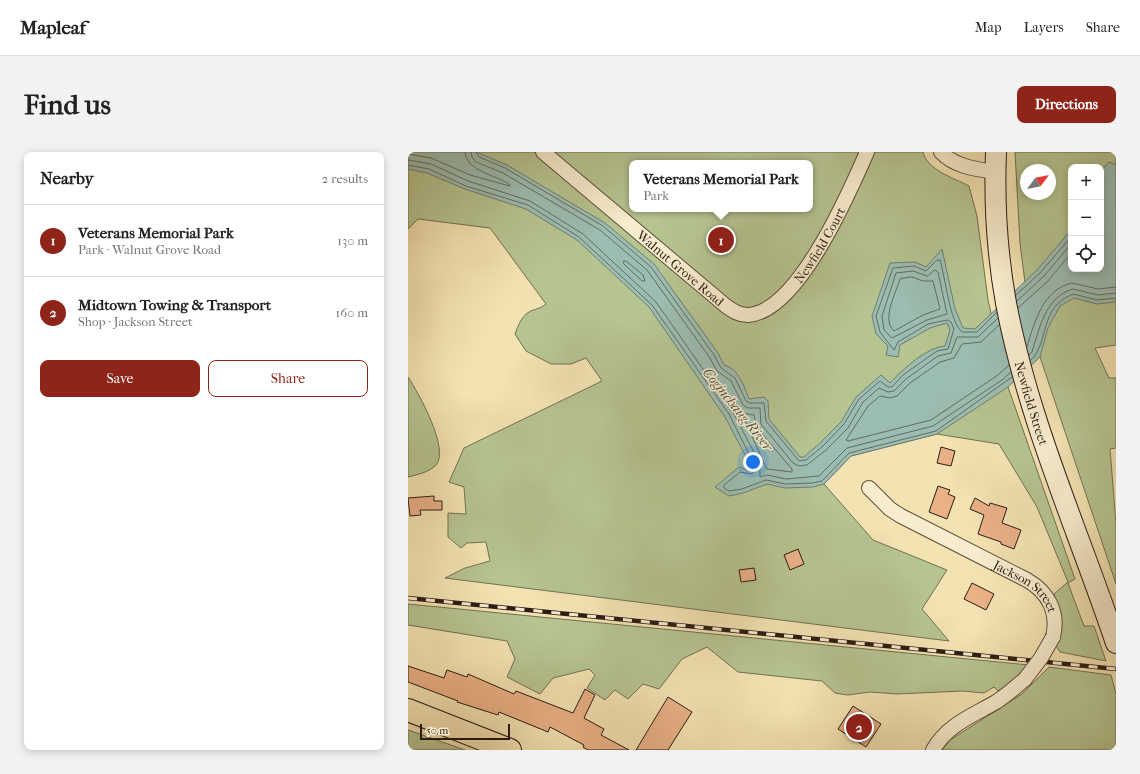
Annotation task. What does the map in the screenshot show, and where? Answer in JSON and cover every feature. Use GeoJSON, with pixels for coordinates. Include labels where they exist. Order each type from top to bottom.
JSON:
{"type":"FeatureCollection","features":[{"type":"Feature","properties":{"kind":"highway"},"geometry":{"type":"LineString","coordinates":[[408,710],[510,750]]}},
{"type":"Feature","properties":{"kind":"main road","name":"Newfield Street"},"geometry":{"type":"LineString","coordinates":[[996,152],[995,172],[999,252],[1006,302],[1028,392],[1040,432],[1113,635]]}},
{"type":"Feature","properties":{"kind":"street","name":"Walnut Grove Road"},"geometry":{"type":"LineString","coordinates":[[543,152],[726,306],[737,313],[748,315]]}},
{"type":"Feature","properties":{"kind":"street","name":"Newfield Court"},"geometry":{"type":"LineString","coordinates":[[748,315],[763,311],[774,304],[798,279],[814,255],[838,213],[867,152]]}},
{"type":"Feature","properties":{"kind":"street"},"geometry":{"type":"LineString","coordinates":[[941,152],[947,158],[967,168],[995,172]]}},
{"type":"Feature","properties":{"kind":"street","name":"Jackson Street"},"geometry":{"type":"LineString","coordinates":[[869,488],[890,509],[901,516],[1040,588],[1048,599],[1053,610],[1055,625],[1053,636],[1042,658],[1025,679],[997,701],[950,728],[942,736],[933,750]]}},
{"type":"Feature","properties":{"kind":"green space"},"geometry":{"type":"Polygon","coordinates":[[[408,152],[923,152],[930,164],[935,169],[969,186],[977,216],[988,300],[1008,387],[1075,579],[1068,583],[1084,626],[1094,626],[1106,661],[1060,652],[1056,646],[1061,617],[1054,594],[1068,582],[1037,507],[999,444],[937,434],[851,456],[824,484],[873,540],[947,570],[922,609],[949,641],[445,578],[465,568],[490,561],[486,542],[467,543],[461,548],[448,537],[448,513],[466,514],[464,487],[449,482],[464,448],[602,381],[586,358],[571,364],[551,364],[526,351],[515,334],[517,328],[526,314],[546,304],[490,228],[418,219],[408,229],[408,152]]]}},
{"type":"Feature","properties":{"kind":"green space"},"geometry":{"type":"Polygon","coordinates":[[[1015,152],[1116,152],[1116,345],[1095,348],[1109,378],[1116,378],[1116,448],[1110,449],[1116,524],[1116,584],[1040,357],[1029,314],[1020,243],[1015,152]]]}},
{"type":"Feature","properties":{"kind":"green space"},"geometry":{"type":"Polygon","coordinates":[[[408,377],[419,395],[431,421],[439,447],[439,457],[436,465],[430,470],[408,477],[408,377]]]}},
{"type":"Feature","properties":{"kind":"green space"},"geometry":{"type":"Polygon","coordinates":[[[408,604],[1029,665],[1010,684],[998,691],[994,687],[984,693],[963,691],[897,694],[870,692],[848,695],[835,693],[822,681],[738,672],[707,647],[682,659],[659,689],[643,684],[628,699],[615,690],[605,700],[587,688],[595,675],[589,669],[553,678],[540,694],[507,677],[515,659],[507,641],[408,625],[408,604]]]}},
{"type":"Feature","properties":{"kind":"green space"},"geometry":{"type":"Polygon","coordinates":[[[1049,667],[1111,675],[1116,694],[1116,750],[942,750],[950,740],[1022,694],[1049,667]]]}},
{"type":"Feature","properties":{"kind":"green space"},"geometry":{"type":"Polygon","coordinates":[[[408,730],[465,750],[408,750],[408,730]]]}},
{"type":"Feature","properties":{"kind":"water","name":"Coginchaug River"},"geometry":{"type":"Polygon","coordinates":[[[408,152],[476,152],[507,165],[605,223],[654,264],[718,353],[724,365],[734,370],[737,374],[749,399],[764,397],[768,401],[769,419],[800,457],[804,457],[841,422],[856,397],[881,375],[890,383],[915,360],[930,350],[945,346],[950,330],[947,323],[930,328],[900,345],[898,357],[886,355],[888,346],[876,334],[872,316],[890,263],[915,262],[926,267],[942,249],[955,309],[963,328],[975,329],[1037,270],[1068,234],[1068,272],[1104,272],[1104,168],[1109,162],[1116,165],[1116,300],[1115,302],[1097,304],[1074,298],[1060,306],[1048,328],[1040,357],[1008,387],[937,434],[851,456],[824,484],[813,487],[785,488],[767,484],[743,493],[729,496],[715,487],[739,467],[750,471],[752,468],[725,417],[649,307],[577,240],[526,209],[465,189],[427,173],[408,169],[408,152]]]}},
{"type":"Feature","properties":{"kind":"building"},"geometry":{"type":"Polygon","coordinates":[[[941,447],[955,451],[951,466],[937,463],[941,447]]]}},
{"type":"Feature","properties":{"kind":"building"},"geometry":{"type":"Polygon","coordinates":[[[938,486],[950,490],[948,494],[955,497],[947,519],[929,512],[938,486]]]}},
{"type":"Feature","properties":{"kind":"building"},"geometry":{"type":"Polygon","coordinates":[[[434,496],[434,501],[442,501],[442,510],[420,510],[421,515],[410,516],[408,498],[434,496]]]}},
{"type":"Feature","properties":{"kind":"building"},"geometry":{"type":"Polygon","coordinates":[[[975,498],[989,506],[990,503],[1007,508],[1002,523],[1021,530],[1014,549],[1001,544],[1001,542],[978,534],[984,515],[970,509],[975,498]]]}},
{"type":"Feature","properties":{"kind":"building"},"geometry":{"type":"Polygon","coordinates":[[[798,549],[804,564],[790,570],[784,555],[798,549]]]}},
{"type":"Feature","properties":{"kind":"building"},"geometry":{"type":"Polygon","coordinates":[[[754,568],[756,580],[741,582],[739,570],[754,568]]]}},
{"type":"Feature","properties":{"kind":"building"},"geometry":{"type":"Polygon","coordinates":[[[972,583],[994,594],[986,610],[964,599],[972,583]]]}},
{"type":"Feature","properties":{"kind":"building"},"geometry":{"type":"Polygon","coordinates":[[[408,666],[444,678],[447,670],[467,677],[468,674],[514,694],[516,691],[573,713],[585,689],[595,695],[584,718],[604,729],[601,735],[629,750],[588,750],[583,747],[584,745],[550,727],[548,732],[499,712],[498,715],[457,702],[458,701],[408,682],[408,666]]]}},
{"type":"Feature","properties":{"kind":"building"},"geometry":{"type":"Polygon","coordinates":[[[668,697],[692,712],[668,750],[636,750],[668,697]]]}},
{"type":"Feature","properties":{"kind":"building"},"geometry":{"type":"Polygon","coordinates":[[[853,706],[881,724],[866,747],[838,729],[853,706]]]}},
{"type":"Feature","properties":{"kind":"railway"},"geometry":{"type":"LineString","coordinates":[[408,598],[1116,669]]}},
{"type":"Feature","properties":{"kind":"place","name":"Veterans Memorial Park"},"geometry":{"type":"Point","coordinates":[721,240]}},
{"type":"Feature","properties":{"kind":"place","name":"Midtown Towing & Transport"},"geometry":{"type":"Point","coordinates":[859,727]}}]}
